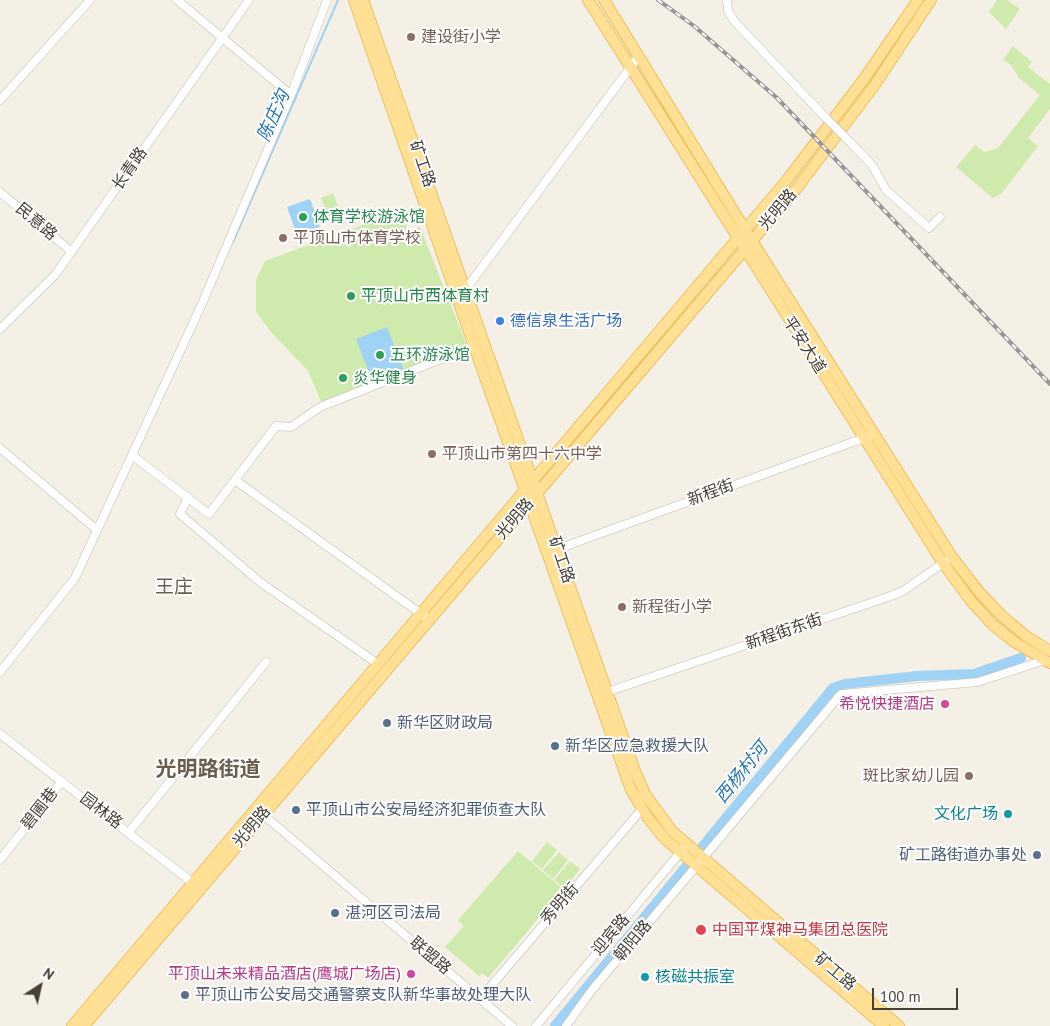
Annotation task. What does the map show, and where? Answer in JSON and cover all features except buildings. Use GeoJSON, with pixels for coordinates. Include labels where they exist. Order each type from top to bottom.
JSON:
{"type":"FeatureCollection","features":[{"type":"Feature","properties":{"kind":"main road","name":"矿工路"},"geometry":{"type":"LineString","coordinates":[[354,0],[530,502],[552,550],[645,794],[686,850]]}},
{"type":"Feature","properties":{"kind":"main road","name":"矿工路"},"geometry":{"type":"LineString","coordinates":[[364,0],[538,492],[552,550],[624,773],[642,809],[665,839],[686,850],[899,1026]]}},
{"type":"Feature","properties":{"kind":"main road","name":"平安大道"},"geometry":{"type":"LineString","coordinates":[[588,0],[943,563],[971,601],[992,624],[1013,641],[1047,662]]}},
{"type":"Feature","properties":{"kind":"main road","name":"平安大道"},"geometry":{"type":"LineString","coordinates":[[604,0],[745,230],[952,557],[980,593],[1002,616],[1026,636],[1050,651]]}},
{"type":"Feature","properties":{"kind":"main road","name":"光明路"},"geometry":{"type":"LineString","coordinates":[[84,1026],[198,886],[424,616],[533,479],[745,230],[838,115],[885,51],[918,0]]}},
{"type":"Feature","properties":{"kind":"main road","name":"光明路"},"geometry":{"type":"LineString","coordinates":[[260,812],[378,664],[530,502],[752,241],[848,123],[894,58],[931,0]]}},
{"type":"Feature","properties":{"kind":"main road","name":"矿工路"},"geometry":{"type":"LineString","coordinates":[[699,861],[884,1026]]}},
{"type":"Feature","properties":{"kind":"main road","name":"光明路"},"geometry":{"type":"LineString","coordinates":[[72,1026],[198,886]]}},
{"type":"Feature","properties":{"kind":"street"},"geometry":{"type":"LineString","coordinates":[[0,100],[90,0]]}},
{"type":"Feature","properties":{"kind":"street"},"geometry":{"type":"LineString","coordinates":[[177,0],[221,39],[291,95]]}},
{"type":"Feature","properties":{"kind":"street","name":"长青路"},"geometry":{"type":"LineString","coordinates":[[0,329],[46,286],[72,252],[249,0]]}},
{"type":"Feature","properties":{"kind":"street"},"geometry":{"type":"LineString","coordinates":[[0,672],[70,586],[201,306],[291,95],[327,0]]}},
{"type":"Feature","properties":{"kind":"street"},"geometry":{"type":"LineString","coordinates":[[727,0],[728,11],[735,22],[873,167],[886,190],[929,228],[940,217]]}},
{"type":"Feature","properties":{"kind":"street"},"geometry":{"type":"LineString","coordinates":[[466,289],[638,57]]}},
{"type":"Feature","properties":{"kind":"street","name":"民意路"},"geometry":{"type":"LineString","coordinates":[[0,192],[72,252]]}},
{"type":"Feature","properties":{"kind":"street"},"geometry":{"type":"LineString","coordinates":[[132,455],[209,514],[276,426],[291,427],[320,406],[474,346]]}},
{"type":"Feature","properties":{"kind":"street","name":"新程街"},"geometry":{"type":"LineString","coordinates":[[552,550],[875,434]]}},
{"type":"Feature","properties":{"kind":"street"},"geometry":{"type":"LineString","coordinates":[[0,448],[97,530]]}},
{"type":"Feature","properties":{"kind":"street"},"geometry":{"type":"LineString","coordinates":[[235,480],[424,616]]}},
{"type":"Feature","properties":{"kind":"street"},"geometry":{"type":"LineString","coordinates":[[188,497],[180,514],[260,582],[378,664]]}},
{"type":"Feature","properties":{"kind":"street","name":"新程街东街"},"geometry":{"type":"LineString","coordinates":[[607,692],[888,597],[903,591],[952,557]]}},
{"type":"Feature","properties":{"kind":"street"},"geometry":{"type":"LineString","coordinates":[[129,832],[266,662]]}},
{"type":"Feature","properties":{"kind":"street","name":"朝阳路"},"geometry":{"type":"LineString","coordinates":[[566,1026],[592,990],[841,694],[978,682],[1047,662]]}},
{"type":"Feature","properties":{"kind":"street","name":"园林路"},"geometry":{"type":"LineString","coordinates":[[0,734],[198,886]]}},
{"type":"Feature","properties":{"kind":"street","name":"碧圃巷"},"geometry":{"type":"LineString","coordinates":[[0,860],[62,781]]}},
{"type":"Feature","properties":{"kind":"street","name":"秀明街"},"geometry":{"type":"LineString","coordinates":[[480,999],[642,809]]}},
{"type":"Feature","properties":{"kind":"street","name":"联盟路"},"geometry":{"type":"LineString","coordinates":[[260,812],[512,1026]]}},
{"type":"Feature","properties":{"kind":"street","name":"迎宾路"},"geometry":{"type":"LineString","coordinates":[[536,1026],[686,850]]}},
{"type":"Feature","properties":{"kind":"green space"},"geometry":{"type":"Polygon","coordinates":[[[997,0],[1007,0],[1020,9],[1006,29],[989,12],[997,0]]]}},
{"type":"Feature","properties":{"kind":"green space"},"geometry":{"type":"Polygon","coordinates":[[[1013,46],[1032,62],[1028,67],[1050,84],[1050,109],[1028,138],[1038,146],[1002,193],[993,198],[956,167],[975,145],[984,152],[998,148],[1040,95],[1019,78],[1011,65],[1003,59],[1013,46]]]}},
{"type":"Feature","properties":{"kind":"green space"},"geometry":{"type":"Polygon","coordinates":[[[333,193],[342,217],[330,221],[321,198],[333,193]]]}},
{"type":"Feature","properties":{"kind":"green space","name":"平顶山市西体育村"},"geometry":{"type":"Polygon","coordinates":[[[400,211],[408,232],[420,227],[467,346],[322,404],[308,371],[272,333],[256,312],[256,280],[265,261],[400,211]]]}},
{"type":"Feature","properties":{"kind":"green space"},"geometry":{"type":"Polygon","coordinates":[[[547,842],[557,850],[542,869],[532,861],[547,842]]]}},
{"type":"Feature","properties":{"kind":"green space"},"geometry":{"type":"Polygon","coordinates":[[[518,851],[563,889],[488,978],[482,973],[479,976],[445,947],[464,926],[458,920],[518,851]]]}},
{"type":"Feature","properties":{"kind":"green space"},"geometry":{"type":"Polygon","coordinates":[[[559,852],[568,860],[553,879],[543,870],[559,852]]]}},
{"type":"Feature","properties":{"kind":"green space"},"geometry":{"type":"Polygon","coordinates":[[[570,861],[580,869],[564,888],[554,880],[570,861]]]}},
{"type":"Feature","properties":{"kind":"water","name":"体育学校游泳馆"},"geometry":{"type":"Polygon","coordinates":[[[310,199],[320,227],[297,235],[287,207],[310,199]]]}},
{"type":"Feature","properties":{"kind":"water","name":"五环游泳馆"},"geometry":{"type":"Polygon","coordinates":[[[387,327],[404,371],[373,383],[356,339],[387,327]]]}},
{"type":"Feature","properties":{"kind":"waterway","name":"陈庄沟"},"geometry":{"type":"LineString","coordinates":[[233,242],[338,0]]}},
{"type":"Feature","properties":{"kind":"waterway","name":"西杨村河"},"geometry":{"type":"LineString","coordinates":[[555,1026],[833,688],[845,684],[917,676],[974,674],[1021,658]]}},
{"type":"Feature","properties":{"kind":"railway"},"geometry":{"type":"LineString","coordinates":[[658,0],[694,26],[777,98],[1050,384]]}},
{"type":"Feature","properties":{"kind":"place","name":"建设街小学"},"geometry":{"type":"Point","coordinates":[411,37]}},
{"type":"Feature","properties":{"kind":"place","name":"体育学校游泳馆"},"geometry":{"type":"Point","coordinates":[303,217]}},
{"type":"Feature","properties":{"kind":"place","name":"平顶山市体育学校"},"geometry":{"type":"Point","coordinates":[283,238]}},
{"type":"Feature","properties":{"kind":"place","name":"平顶山市西体育村"},"geometry":{"type":"Point","coordinates":[351,296]}},
{"type":"Feature","properties":{"kind":"place","name":"德信泉生活广场"},"geometry":{"type":"Point","coordinates":[500,321]}},
{"type":"Feature","properties":{"kind":"place","name":"五环游泳馆"},"geometry":{"type":"Point","coordinates":[380,355]}},
{"type":"Feature","properties":{"kind":"place","name":"炎华健身"},"geometry":{"type":"Point","coordinates":[343,378]}},
{"type":"Feature","properties":{"kind":"place","name":"平顶山市第四十六中学"},"geometry":{"type":"Point","coordinates":[432,454]}},
{"type":"Feature","properties":{"kind":"place","name":"新程街小学"},"geometry":{"type":"Point","coordinates":[622,607]}},
{"type":"Feature","properties":{"kind":"place","name":"希悦快捷酒店"},"geometry":{"type":"Point","coordinates":[945,704]}},
{"type":"Feature","properties":{"kind":"place","name":"新华区财政局"},"geometry":{"type":"Point","coordinates":[387,723]}},
{"type":"Feature","properties":{"kind":"place","name":"新华区应急救援大队"},"geometry":{"type":"Point","coordinates":[555,746]}},
{"type":"Feature","properties":{"kind":"place","name":"斑比家幼儿园"},"geometry":{"type":"Point","coordinates":[969,776]}},
{"type":"Feature","properties":{"kind":"place","name":"平顶山市公安局经济犯罪侦查大队"},"geometry":{"type":"Point","coordinates":[296,810]}},
{"type":"Feature","properties":{"kind":"place","name":"文化广场"},"geometry":{"type":"Point","coordinates":[1008,814]}},
{"type":"Feature","properties":{"kind":"place","name":"矿工路街道办事处"},"geometry":{"type":"Point","coordinates":[1037,855]}},
{"type":"Feature","properties":{"kind":"place","name":"湛河区司法局"},"geometry":{"type":"Point","coordinates":[335,913]}},
{"type":"Feature","properties":{"kind":"place","name":"中国平煤神马集团总医院"},"geometry":{"type":"Point","coordinates":[701,930]}},
{"type":"Feature","properties":{"kind":"place","name":"平顶山未来精品酒店(鹰城广场店)"},"geometry":{"type":"Point","coordinates":[411,974]}},
{"type":"Feature","properties":{"kind":"place","name":"核磁共振室"},"geometry":{"type":"Point","coordinates":[645,977]}},
{"type":"Feature","properties":{"kind":"place","name":"平顶山市公安局交通警察支队新华事故处理大队"},"geometry":{"type":"Point","coordinates":[185,995]}},
{"type":"Feature","properties":{"kind":"district","name":"王庄"},"geometry":{"type":"Point","coordinates":[174,588]}},
{"type":"Feature","properties":{"kind":"district","name":"光明路街道"},"geometry":{"type":"Point","coordinates":[208,770]}}]}
